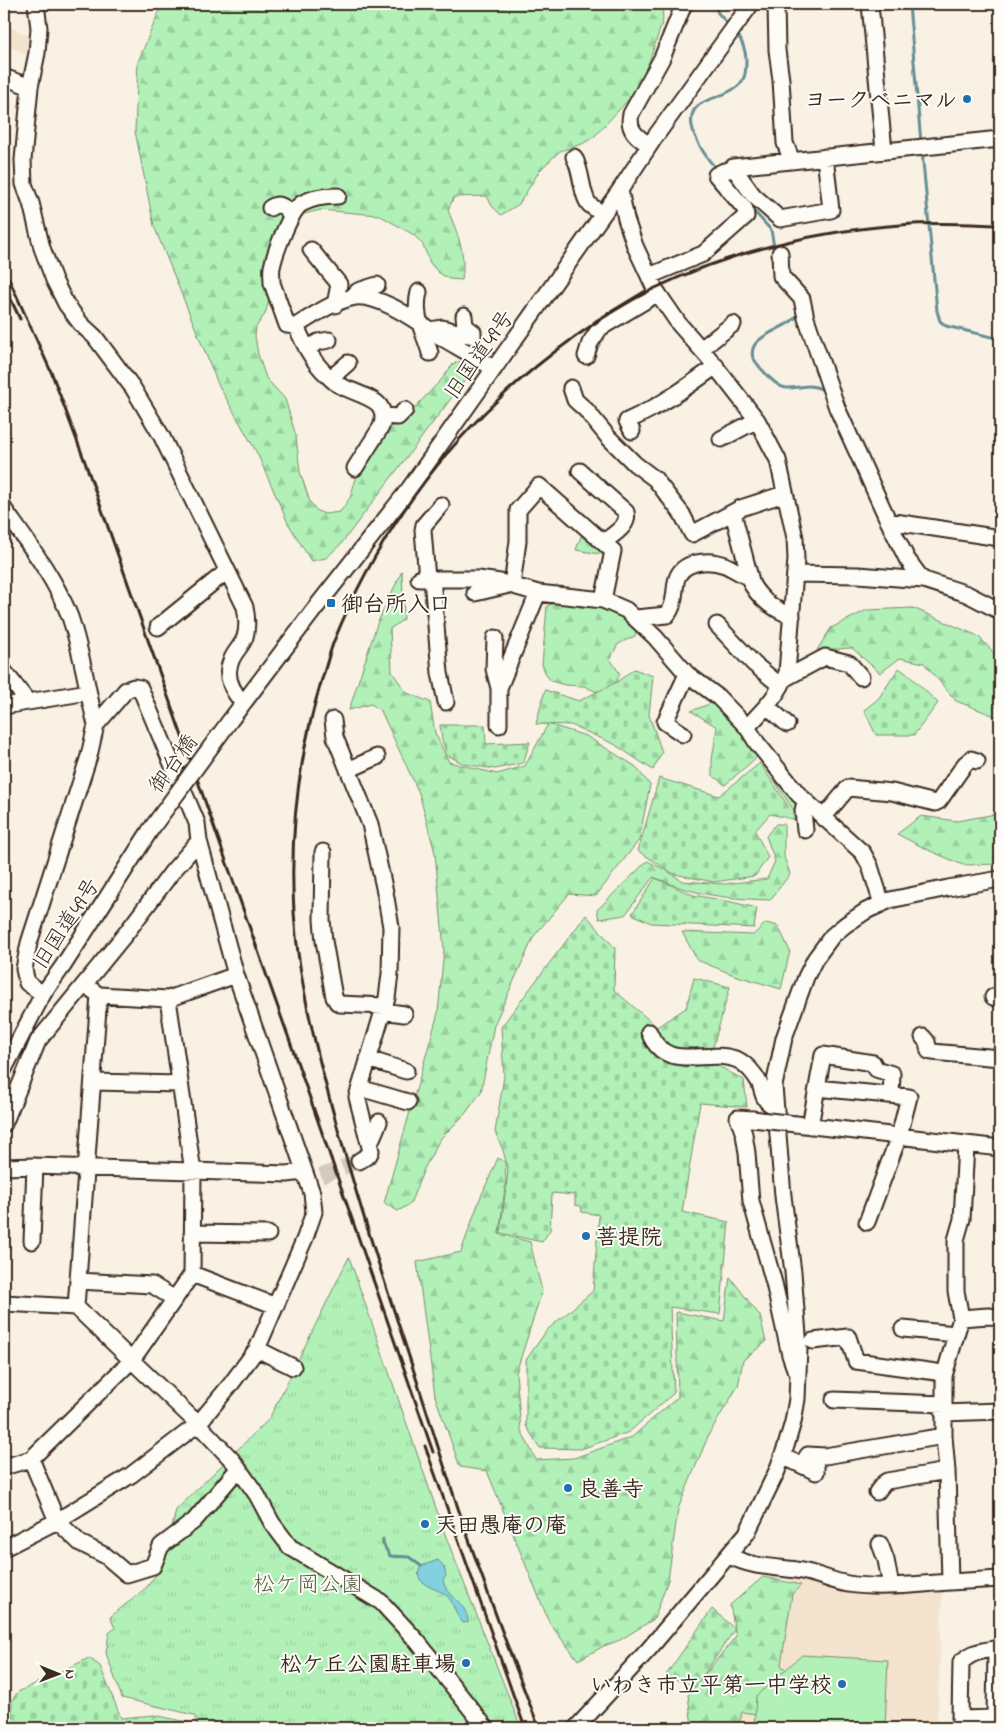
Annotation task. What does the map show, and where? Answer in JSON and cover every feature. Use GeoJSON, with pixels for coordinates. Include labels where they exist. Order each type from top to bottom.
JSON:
{"type":"FeatureCollection","features":[{"type":"Feature","properties":{"kind":"street"},"geometry":{"type":"LineString","coordinates":[[36,4],[39,28],[37,53],[30,87],[23,160],[24,184],[31,203],[42,248],[54,280],[66,304],[81,324],[95,336],[133,388],[160,435],[245,607],[247,622],[245,636],[230,662],[229,679],[235,694],[244,702]]}},
{"type":"Feature","properties":{"kind":"street"},"geometry":{"type":"LineString","coordinates":[[649,146],[633,132],[630,119],[634,108],[662,58],[684,4]]}},
{"type":"Feature","properties":{"kind":"street","name":"旧国道49号"},"geometry":{"type":"LineString","coordinates":[[228,722],[313,610],[409,489],[649,146],[751,4]]}},
{"type":"Feature","properties":{"kind":"street"},"geometry":{"type":"LineString","coordinates":[[776,4],[785,143],[792,161]]}},
{"type":"Feature","properties":{"kind":"street"},"geometry":{"type":"LineString","coordinates":[[870,4],[884,151]]}},
{"type":"Feature","properties":{"kind":"street"},"geometry":{"type":"LineString","coordinates":[[4,77],[30,87]]}},
{"type":"Feature","properties":{"kind":"street"},"geometry":{"type":"LineString","coordinates":[[725,172],[733,167],[1000,139]]}},
{"type":"Feature","properties":{"kind":"street"},"geometry":{"type":"LineString","coordinates":[[574,157],[580,168],[580,178],[587,200],[591,206],[603,214]]}},
{"type":"Feature","properties":{"kind":"street"},"geometry":{"type":"LineString","coordinates":[[725,172],[780,219],[831,210],[825,158]]}},
{"type":"Feature","properties":{"kind":"street"},"geometry":{"type":"LineString","coordinates":[[649,276],[703,254],[746,216],[745,209],[725,172]]}},
{"type":"Feature","properties":{"kind":"street"},"geometry":{"type":"LineString","coordinates":[[620,190],[626,220],[635,246],[658,293],[679,324],[716,366],[757,420],[778,460],[795,538],[795,574],[787,672],[773,700],[747,727]]}},
{"type":"Feature","properties":{"kind":"street"},"geometry":{"type":"LineString","coordinates":[[338,196],[313,198],[299,205],[291,218],[272,268],[271,276],[287,326],[296,326],[352,298],[368,297],[380,301],[424,326],[494,369]]}},
{"type":"Feature","properties":{"kind":"street"},"geometry":{"type":"LineString","coordinates":[[270,208],[279,205],[285,207],[291,218]]}},
{"type":"Feature","properties":{"kind":"street"},"geometry":{"type":"LineString","coordinates":[[311,250],[339,284],[335,305]]}},
{"type":"Feature","properties":{"kind":"street"},"geometry":{"type":"LineString","coordinates":[[780,253],[781,276],[802,299],[806,318],[837,408],[888,521],[907,559],[921,580]]}},
{"type":"Feature","properties":{"kind":"street"},"geometry":{"type":"LineString","coordinates":[[352,298],[358,291],[377,285]]}},
{"type":"Feature","properties":{"kind":"street"},"geometry":{"type":"LineString","coordinates":[[418,292],[417,304],[430,353]]}},
{"type":"Feature","properties":{"kind":"street"},"geometry":{"type":"LineString","coordinates":[[586,356],[590,343],[600,328],[658,293]]}},
{"type":"Feature","properties":{"kind":"street"},"geometry":{"type":"LineString","coordinates":[[424,326],[442,328],[473,336],[473,332],[464,326],[464,316]]}},
{"type":"Feature","properties":{"kind":"street"},"geometry":{"type":"LineString","coordinates":[[701,349],[733,324]]}},
{"type":"Feature","properties":{"kind":"street"},"geometry":{"type":"LineString","coordinates":[[296,326],[317,365],[336,384],[379,405],[383,416],[381,426],[355,468]]}},
{"type":"Feature","properties":{"kind":"street"},"geometry":{"type":"LineString","coordinates":[[307,349],[318,342],[329,340]]}},
{"type":"Feature","properties":{"kind":"street"},"geometry":{"type":"LineString","coordinates":[[331,378],[348,363]]}},
{"type":"Feature","properties":{"kind":"street"},"geometry":{"type":"LineString","coordinates":[[632,431],[627,421],[645,414],[678,394],[716,366]]}},
{"type":"Feature","properties":{"kind":"street"},"geometry":{"type":"LineString","coordinates":[[571,388],[575,400],[586,410],[608,437],[635,464],[655,480],[682,514],[692,534],[742,508],[784,494]]}},
{"type":"Feature","properties":{"kind":"street"},"geometry":{"type":"LineString","coordinates":[[383,416],[398,417],[405,410]]}},
{"type":"Feature","properties":{"kind":"street"},"geometry":{"type":"LineString","coordinates":[[720,438],[757,420]]}},
{"type":"Feature","properties":{"kind":"street"},"geometry":{"type":"LineString","coordinates":[[580,471],[626,512],[626,522],[622,528],[604,542]]}},
{"type":"Feature","properties":{"kind":"street"},"geometry":{"type":"LineString","coordinates":[[510,585],[518,541],[518,510],[539,486],[613,552],[603,600]]}},
{"type":"Feature","properties":{"kind":"street"},"geometry":{"type":"LineString","coordinates":[[441,505],[424,525],[423,530],[426,579],[446,702]]}},
{"type":"Feature","properties":{"kind":"street"},"geometry":{"type":"LineString","coordinates":[[4,509],[40,561],[70,617],[96,725],[89,756],[29,943],[24,969],[27,983],[43,994]]}},
{"type":"Feature","properties":{"kind":"street"},"geometry":{"type":"LineString","coordinates":[[733,512],[750,578],[756,592],[774,609],[792,616]]}},
{"type":"Feature","properties":{"kind":"street"},"geometry":{"type":"LineString","coordinates":[[888,521],[1000,538]]}},
{"type":"Feature","properties":{"kind":"street"},"geometry":{"type":"LineString","coordinates":[[636,618],[667,615],[673,604],[678,576],[686,566],[701,562],[719,563],[750,578]]}},
{"type":"Feature","properties":{"kind":"street"},"geometry":{"type":"LineString","coordinates":[[158,627],[227,571]]}},
{"type":"Feature","properties":{"kind":"street"},"geometry":{"type":"LineString","coordinates":[[795,574],[858,575],[921,580],[967,594],[1000,611]]}},
{"type":"Feature","properties":{"kind":"street"},"geometry":{"type":"LineString","coordinates":[[426,579],[478,579],[538,593],[603,600],[626,610],[655,637],[687,674],[718,697],[747,727],[757,743],[805,801],[863,853],[870,866],[882,904]]}},
{"type":"Feature","properties":{"kind":"street"},"geometry":{"type":"LineString","coordinates":[[475,593],[510,585]]}},
{"type":"Feature","properties":{"kind":"street"},"geometry":{"type":"LineString","coordinates":[[499,688],[538,593]]}},
{"type":"Feature","properties":{"kind":"street"},"geometry":{"type":"LineString","coordinates":[[717,625],[754,664],[783,683]]}},
{"type":"Feature","properties":{"kind":"street"},"geometry":{"type":"LineString","coordinates":[[495,638],[494,669],[499,688],[498,725]]}},
{"type":"Feature","properties":{"kind":"street"},"geometry":{"type":"LineString","coordinates":[[783,683],[825,657],[849,663],[861,677]]}},
{"type":"Feature","properties":{"kind":"street"},"geometry":{"type":"LineString","coordinates":[[4,670],[28,702]]}},
{"type":"Feature","properties":{"kind":"street"},"geometry":{"type":"LineString","coordinates":[[683,734],[665,722],[687,674]]}},
{"type":"Feature","properties":{"kind":"street"},"geometry":{"type":"LineString","coordinates":[[4,1548],[58,1521],[131,1475],[198,1424],[257,1349],[305,1238],[314,1212],[310,1176],[236,975],[200,841],[197,823],[140,688],[134,687],[126,690],[96,725]]}},
{"type":"Feature","properties":{"kind":"street"},"geometry":{"type":"LineString","coordinates":[[4,706],[88,692]]}},
{"type":"Feature","properties":{"kind":"street"},"geometry":{"type":"LineString","coordinates":[[768,706],[787,724]]}},
{"type":"Feature","properties":{"kind":"street"},"geometry":{"type":"LineString","coordinates":[[333,720],[335,736],[370,824],[389,912],[391,942],[390,974],[384,1008],[357,1097],[370,1143],[370,1155],[359,1161]]}},
{"type":"Feature","properties":{"kind":"street","name":"御台橋"},"geometry":{"type":"LineString","coordinates":[[151,830],[228,722]]}},
{"type":"Feature","properties":{"kind":"street"},"geometry":{"type":"LineString","coordinates":[[348,770],[377,757]]}},
{"type":"Feature","properties":{"kind":"street"},"geometry":{"type":"LineString","coordinates":[[823,818],[848,788],[892,792],[936,803],[965,764],[971,760],[977,761]]}},
{"type":"Feature","properties":{"kind":"street"},"geometry":{"type":"LineString","coordinates":[[804,830],[803,811],[805,801]]}},
{"type":"Feature","properties":{"kind":"street","name":"旧国道49号"},"geometry":{"type":"LineString","coordinates":[[4,1069],[43,994],[151,830]]}},
{"type":"Feature","properties":{"kind":"street"},"geometry":{"type":"LineString","coordinates":[[4,1124],[38,1041],[172,872],[200,841]]}},
{"type":"Feature","properties":{"kind":"street"},"geometry":{"type":"LineString","coordinates":[[323,852],[322,927],[334,997],[340,1004],[384,1008],[404,1014]]}},
{"type":"Feature","properties":{"kind":"street"},"geometry":{"type":"LineString","coordinates":[[576,1728],[730,1556],[747,1533],[782,1456],[793,1422],[798,1379],[799,1348],[774,1086],[784,1038],[806,977],[815,959],[832,936],[866,911],[890,900],[1000,879]]}},
{"type":"Feature","properties":{"kind":"street"},"geometry":{"type":"LineString","coordinates":[[85,984],[99,995],[168,999],[236,975]]}},
{"type":"Feature","properties":{"kind":"street"},"geometry":{"type":"LineString","coordinates":[[76,1307],[99,995]]}},
{"type":"Feature","properties":{"kind":"street"},"geometry":{"type":"LineString","coordinates":[[4,1467],[31,1459],[132,1360],[192,1274],[193,1172],[168,999]]}},
{"type":"Feature","properties":{"kind":"street"},"geometry":{"type":"LineString","coordinates":[[649,1032],[653,1043],[662,1051],[680,1058],[722,1057],[738,1060],[751,1070],[759,1081],[766,1101],[775,1107]]}},
{"type":"Feature","properties":{"kind":"street"},"geometry":{"type":"LineString","coordinates":[[923,1037],[927,1042],[929,1051],[932,1052],[1000,1058]]}},
{"type":"Feature","properties":{"kind":"street"},"geometry":{"type":"LineString","coordinates":[[803,1125],[817,1088],[823,1056],[873,1063],[876,1069],[892,1074],[891,1095]]}},
{"type":"Feature","properties":{"kind":"street"},"geometry":{"type":"LineString","coordinates":[[368,1060],[406,1071]]}},
{"type":"Feature","properties":{"kind":"street"},"geometry":{"type":"LineString","coordinates":[[93,1082],[180,1084]]}},
{"type":"Feature","properties":{"kind":"street"},"geometry":{"type":"LineString","coordinates":[[360,1088],[408,1102]]}},
{"type":"Feature","properties":{"kind":"street"},"geometry":{"type":"LineString","coordinates":[[817,1088],[909,1097],[899,1136],[867,1222]]}},
{"type":"Feature","properties":{"kind":"street"},"geometry":{"type":"LineString","coordinates":[[798,1379],[790,1355],[774,1283],[752,1202],[748,1153],[738,1118],[1000,1148]]}},
{"type":"Feature","properties":{"kind":"street"},"geometry":{"type":"LineString","coordinates":[[370,1143],[379,1122]]}},
{"type":"Feature","properties":{"kind":"street"},"geometry":{"type":"LineString","coordinates":[[950,1582],[947,1471],[944,1436],[944,1376],[961,1318],[956,1291],[956,1240],[962,1219],[966,1145]]}},
{"type":"Feature","properties":{"kind":"street"},"geometry":{"type":"LineString","coordinates":[[4,1167],[34,1166],[310,1176]]}},
{"type":"Feature","properties":{"kind":"street"},"geometry":{"type":"LineString","coordinates":[[32,1241],[34,1166]]}},
{"type":"Feature","properties":{"kind":"street"},"geometry":{"type":"LineString","coordinates":[[192,1233],[268,1234]]}},
{"type":"Feature","properties":{"kind":"street"},"geometry":{"type":"LineString","coordinates":[[192,1274],[276,1306]]}},
{"type":"Feature","properties":{"kind":"street"},"geometry":{"type":"LineString","coordinates":[[78,1281],[152,1284],[175,1299]]}},
{"type":"Feature","properties":{"kind":"street"},"geometry":{"type":"LineString","coordinates":[[4,1303],[76,1307],[198,1424],[233,1461],[257,1495],[272,1523],[290,1547],[381,1602],[418,1641],[486,1728]]}},
{"type":"Feature","properties":{"kind":"street"},"geometry":{"type":"LineString","coordinates":[[961,1318],[1000,1317]]}},
{"type":"Feature","properties":{"kind":"street"},"geometry":{"type":"LineString","coordinates":[[903,1329],[956,1334]]}},
{"type":"Feature","properties":{"kind":"street"},"geometry":{"type":"LineString","coordinates":[[813,1342],[848,1337],[856,1361],[936,1372],[944,1376]]}},
{"type":"Feature","properties":{"kind":"street"},"geometry":{"type":"LineString","coordinates":[[257,1349],[293,1366]]}},
{"type":"Feature","properties":{"kind":"street"},"geometry":{"type":"LineString","coordinates":[[834,1400],[1000,1412]]}},
{"type":"Feature","properties":{"kind":"street"},"geometry":{"type":"LineString","coordinates":[[782,1456],[816,1472],[816,1468],[806,1458],[808,1455],[825,1456],[944,1436]]}},
{"type":"Feature","properties":{"kind":"street"},"geometry":{"type":"LineString","coordinates":[[31,1459],[58,1521],[80,1543],[106,1556],[127,1574],[153,1566],[162,1546],[194,1521],[238,1469]]}},
{"type":"Feature","properties":{"kind":"street"},"geometry":{"type":"LineString","coordinates":[[877,1492],[887,1481],[947,1471]]}},
{"type":"Feature","properties":{"kind":"street"},"geometry":{"type":"LineString","coordinates":[[880,1544],[886,1560],[890,1586]]}},
{"type":"Feature","properties":{"kind":"street"},"geometry":{"type":"LineString","coordinates":[[730,1556],[754,1565],[797,1570],[848,1584],[890,1586],[1000,1579]]}},
{"type":"Feature","properties":{"kind":"street"},"geometry":{"type":"LineString","coordinates":[[998,1649],[995,1718],[960,1719],[959,1700],[962,1662],[970,1655],[981,1651],[998,1649]]}},
{"type":"Feature","properties":{"kind":"shaded area"},"geometry":{"type":"Polygon","coordinates":[[[4,24],[29,36],[26,55],[11,47],[4,62],[4,24]]]}},
{"type":"Feature","properties":{"kind":"shaded area","name":"いわき市立平第一中学校"},"geometry":{"type":"Polygon","coordinates":[[[791,1571],[884,1582],[943,1577],[937,1728],[715,1728],[777,1639],[791,1571]]]}},
{"type":"Feature","properties":{"kind":"green space"},"geometry":{"type":"Polygon","coordinates":[[[162,4],[662,4],[663,20],[641,86],[594,137],[582,144],[560,151],[540,170],[519,204],[501,215],[492,206],[487,196],[454,197],[448,210],[462,252],[462,280],[449,279],[438,272],[430,263],[423,245],[414,235],[379,215],[320,210],[304,214],[288,222],[272,278],[268,304],[265,314],[256,327],[255,336],[258,354],[266,378],[285,399],[296,436],[300,472],[310,502],[317,511],[325,514],[340,512],[350,498],[358,472],[387,426],[403,420],[442,379],[453,364],[459,361],[465,371],[465,380],[341,544],[326,558],[311,561],[288,523],[257,453],[218,384],[154,226],[135,131],[138,62],[162,4]]]}},
{"type":"Feature","properties":{"kind":"green space"},"geometry":{"type":"Polygon","coordinates":[[[581,536],[606,554],[606,555],[576,550],[581,536]]]}},
{"type":"Feature","properties":{"kind":"green space"},"geometry":{"type":"Polygon","coordinates":[[[402,571],[404,619],[390,629],[392,672],[407,693],[430,702],[435,733],[449,762],[497,774],[525,766],[548,724],[586,736],[635,766],[650,785],[639,840],[596,896],[569,894],[534,936],[494,1025],[481,1092],[465,1114],[440,1139],[424,1169],[410,1204],[398,1211],[384,1203],[438,1013],[444,949],[435,853],[419,793],[381,711],[371,704],[349,710],[377,624],[402,571]]]}},
{"type":"Feature","properties":{"kind":"green space"},"geometry":{"type":"Polygon","coordinates":[[[555,603],[591,604],[616,610],[637,627],[635,636],[618,644],[610,659],[620,674],[609,688],[599,693],[584,686],[565,685],[551,681],[547,676],[542,665],[547,606],[555,603]]]}},
{"type":"Feature","properties":{"kind":"green space"},"geometry":{"type":"Polygon","coordinates":[[[913,608],[978,636],[1000,659],[1000,718],[956,701],[924,663],[900,658],[880,673],[852,648],[817,650],[831,628],[867,610],[913,608]]]}},
{"type":"Feature","properties":{"kind":"green space"},"geometry":{"type":"Polygon","coordinates":[[[899,668],[938,703],[914,735],[876,735],[864,710],[878,699],[899,668]]]}},
{"type":"Feature","properties":{"kind":"green space"},"geometry":{"type":"Polygon","coordinates":[[[634,669],[653,676],[649,715],[662,752],[653,770],[614,744],[571,725],[536,724],[545,690],[579,701],[617,682],[634,669]]]}},
{"type":"Feature","properties":{"kind":"green space"},"geometry":{"type":"Polygon","coordinates":[[[712,703],[755,740],[804,805],[796,814],[758,756],[725,785],[712,775],[712,760],[717,727],[691,711],[712,703]]]}},
{"type":"Feature","properties":{"kind":"green space"},"geometry":{"type":"Polygon","coordinates":[[[440,725],[485,725],[486,744],[530,742],[523,763],[495,769],[464,764],[447,755],[440,725]]]}},
{"type":"Feature","properties":{"kind":"green space"},"geometry":{"type":"Polygon","coordinates":[[[760,763],[797,820],[770,814],[755,831],[768,857],[755,876],[714,882],[674,874],[638,851],[659,778],[719,796],[760,763]]]}},
{"type":"Feature","properties":{"kind":"green space"},"geometry":{"type":"Polygon","coordinates":[[[1000,811],[1000,864],[963,865],[897,834],[921,816],[957,821],[996,814],[1000,811]]]}},
{"type":"Feature","properties":{"kind":"green space"},"geometry":{"type":"Polygon","coordinates":[[[776,824],[784,824],[784,857],[790,874],[770,900],[701,893],[653,877],[625,915],[599,919],[597,910],[647,861],[666,870],[682,881],[725,884],[767,879],[775,861],[766,836],[776,824]]]}},
{"type":"Feature","properties":{"kind":"green space"},"geometry":{"type":"Polygon","coordinates":[[[655,878],[693,895],[757,908],[754,928],[651,923],[632,914],[655,878]]]}},
{"type":"Feature","properties":{"kind":"green space"},"geometry":{"type":"Polygon","coordinates":[[[586,915],[615,948],[614,990],[657,1027],[686,1008],[694,978],[730,987],[709,1061],[744,1080],[747,1107],[700,1103],[682,1212],[729,1222],[720,1314],[670,1307],[674,1393],[629,1432],[581,1449],[540,1448],[526,1426],[526,1360],[547,1330],[593,1291],[599,1215],[582,1212],[581,1206],[575,1205],[575,1195],[552,1193],[550,1230],[542,1242],[500,1233],[508,1171],[503,1150],[495,1132],[504,1076],[501,1027],[586,915]]]}},
{"type":"Feature","properties":{"kind":"green space"},"geometry":{"type":"Polygon","coordinates":[[[766,923],[778,926],[790,951],[781,989],[734,975],[697,960],[682,932],[753,935],[766,923]]]}},
{"type":"Feature","properties":{"kind":"green space"},"geometry":{"type":"Polygon","coordinates":[[[498,1158],[505,1162],[506,1181],[499,1234],[530,1242],[542,1291],[516,1373],[521,1430],[536,1460],[574,1458],[632,1437],[678,1397],[676,1312],[724,1321],[730,1277],[760,1316],[766,1342],[743,1360],[738,1386],[709,1434],[678,1509],[668,1580],[654,1619],[620,1640],[578,1660],[550,1624],[487,1471],[460,1467],[435,1396],[417,1262],[461,1252],[479,1201],[498,1158]]]}},
{"type":"Feature","properties":{"kind":"green space","name":"松ケ岡公園"},"geometry":{"type":"Polygon","coordinates":[[[349,1257],[446,1537],[521,1728],[199,1728],[194,1715],[122,1698],[106,1653],[109,1633],[115,1628],[110,1617],[147,1587],[163,1565],[176,1510],[269,1419],[349,1257]]]}},
{"type":"Feature","properties":{"kind":"green space"},"geometry":{"type":"Polygon","coordinates":[[[763,1577],[801,1585],[792,1594],[781,1665],[798,1681],[764,1715],[742,1712],[738,1728],[690,1728],[692,1726],[688,1695],[736,1636],[730,1605],[763,1577]]]}},
{"type":"Feature","properties":{"kind":"green space"},"geometry":{"type":"Polygon","coordinates":[[[712,1609],[735,1629],[695,1687],[666,1675],[712,1609]]]}},
{"type":"Feature","properties":{"kind":"green space","name":"いわき市立平第一中学校"},"geometry":{"type":"Polygon","coordinates":[[[802,1655],[888,1660],[885,1728],[754,1728],[756,1696],[802,1655]]]}},
{"type":"Feature","properties":{"kind":"green space"},"geometry":{"type":"Polygon","coordinates":[[[89,1658],[100,1666],[121,1718],[154,1715],[187,1722],[191,1728],[137,1728],[136,1725],[127,1728],[12,1728],[12,1700],[18,1692],[89,1658]]]}},
{"type":"Feature","properties":{"kind":"water"},"geometry":{"type":"Polygon","coordinates":[[[438,1560],[443,1565],[445,1571],[446,1576],[443,1580],[445,1585],[461,1604],[467,1615],[468,1622],[463,1623],[460,1620],[446,1595],[426,1585],[419,1578],[421,1566],[438,1560]]]}},
{"type":"Feature","properties":{"kind":"waterway"},"geometry":{"type":"LineString","coordinates":[[714,4],[718,13],[729,25]]}},
{"type":"Feature","properties":{"kind":"waterway"},"geometry":{"type":"LineString","coordinates":[[909,4],[921,143]]}},
{"type":"Feature","properties":{"kind":"waterway"},"geometry":{"type":"LineString","coordinates":[[717,170],[705,155],[695,135],[692,116],[696,108],[704,102],[731,91],[743,79],[746,70],[746,57],[741,41],[735,32]]}},
{"type":"Feature","properties":{"kind":"waterway"},"geometry":{"type":"LineString","coordinates":[[922,151],[937,311],[940,321],[946,326],[1000,339]]}},
{"type":"Feature","properties":{"kind":"waterway"},"geometry":{"type":"LineString","coordinates":[[751,208],[771,230],[775,252]]}},
{"type":"Feature","properties":{"kind":"waterway"},"geometry":{"type":"LineString","coordinates":[[799,313],[787,324],[756,343],[753,350],[753,358],[778,385],[787,388],[811,386],[825,391]]}},
{"type":"Feature","properties":{"kind":"waterway"},"geometry":{"type":"LineString","coordinates":[[383,1539],[383,1544],[390,1556],[409,1557],[421,1566]]}},
{"type":"Feature","properties":{"kind":"tunnel"},"geometry":{"type":"LineString","coordinates":[[321,1176],[359,1161]]}},
{"type":"Feature","properties":{"kind":"railway"},"geometry":{"type":"LineString","coordinates":[[539,1728],[495,1612],[447,1476],[374,1251],[332,1108],[304,992],[294,919],[293,850],[295,815],[305,746],[329,656],[365,574],[404,511],[449,451],[517,383],[573,338],[613,312],[653,289],[712,264],[774,245],[805,238],[837,232],[913,224],[1000,225]]}},
{"type":"Feature","properties":{"kind":"railway"},"geometry":{"type":"LineString","coordinates":[[4,268],[52,374],[85,462],[433,1452]]}},
{"type":"Feature","properties":{"kind":"railway"},"geometry":{"type":"LineString","coordinates":[[4,285],[20,319]]}},
{"type":"Feature","properties":{"kind":"railway"},"geometry":{"type":"LineString","coordinates":[[425,1446],[525,1728]]}},
{"type":"Feature","properties":{"kind":"place","name":"ヨークベニマル"},"geometry":{"type":"Point","coordinates":[967,99]}},
{"type":"Feature","properties":{"kind":"place","name":"御台所入口"},"geometry":{"type":"Point","coordinates":[331,603]}},
{"type":"Feature","properties":{"kind":"place","name":"菩提院"},"geometry":{"type":"Point","coordinates":[586,1236]}},
{"type":"Feature","properties":{"kind":"place","name":"良善寺"},"geometry":{"type":"Point","coordinates":[568,1488]}},
{"type":"Feature","properties":{"kind":"place","name":"天田愚庵の庵"},"geometry":{"type":"Point","coordinates":[425,1524]}},
{"type":"Feature","properties":{"kind":"place","name":"松ケ丘公園駐車場"},"geometry":{"type":"Point","coordinates":[466,1663]}},
{"type":"Feature","properties":{"kind":"place","name":"いわき市立平第一中学校"},"geometry":{"type":"Point","coordinates":[842,1684]}}]}
